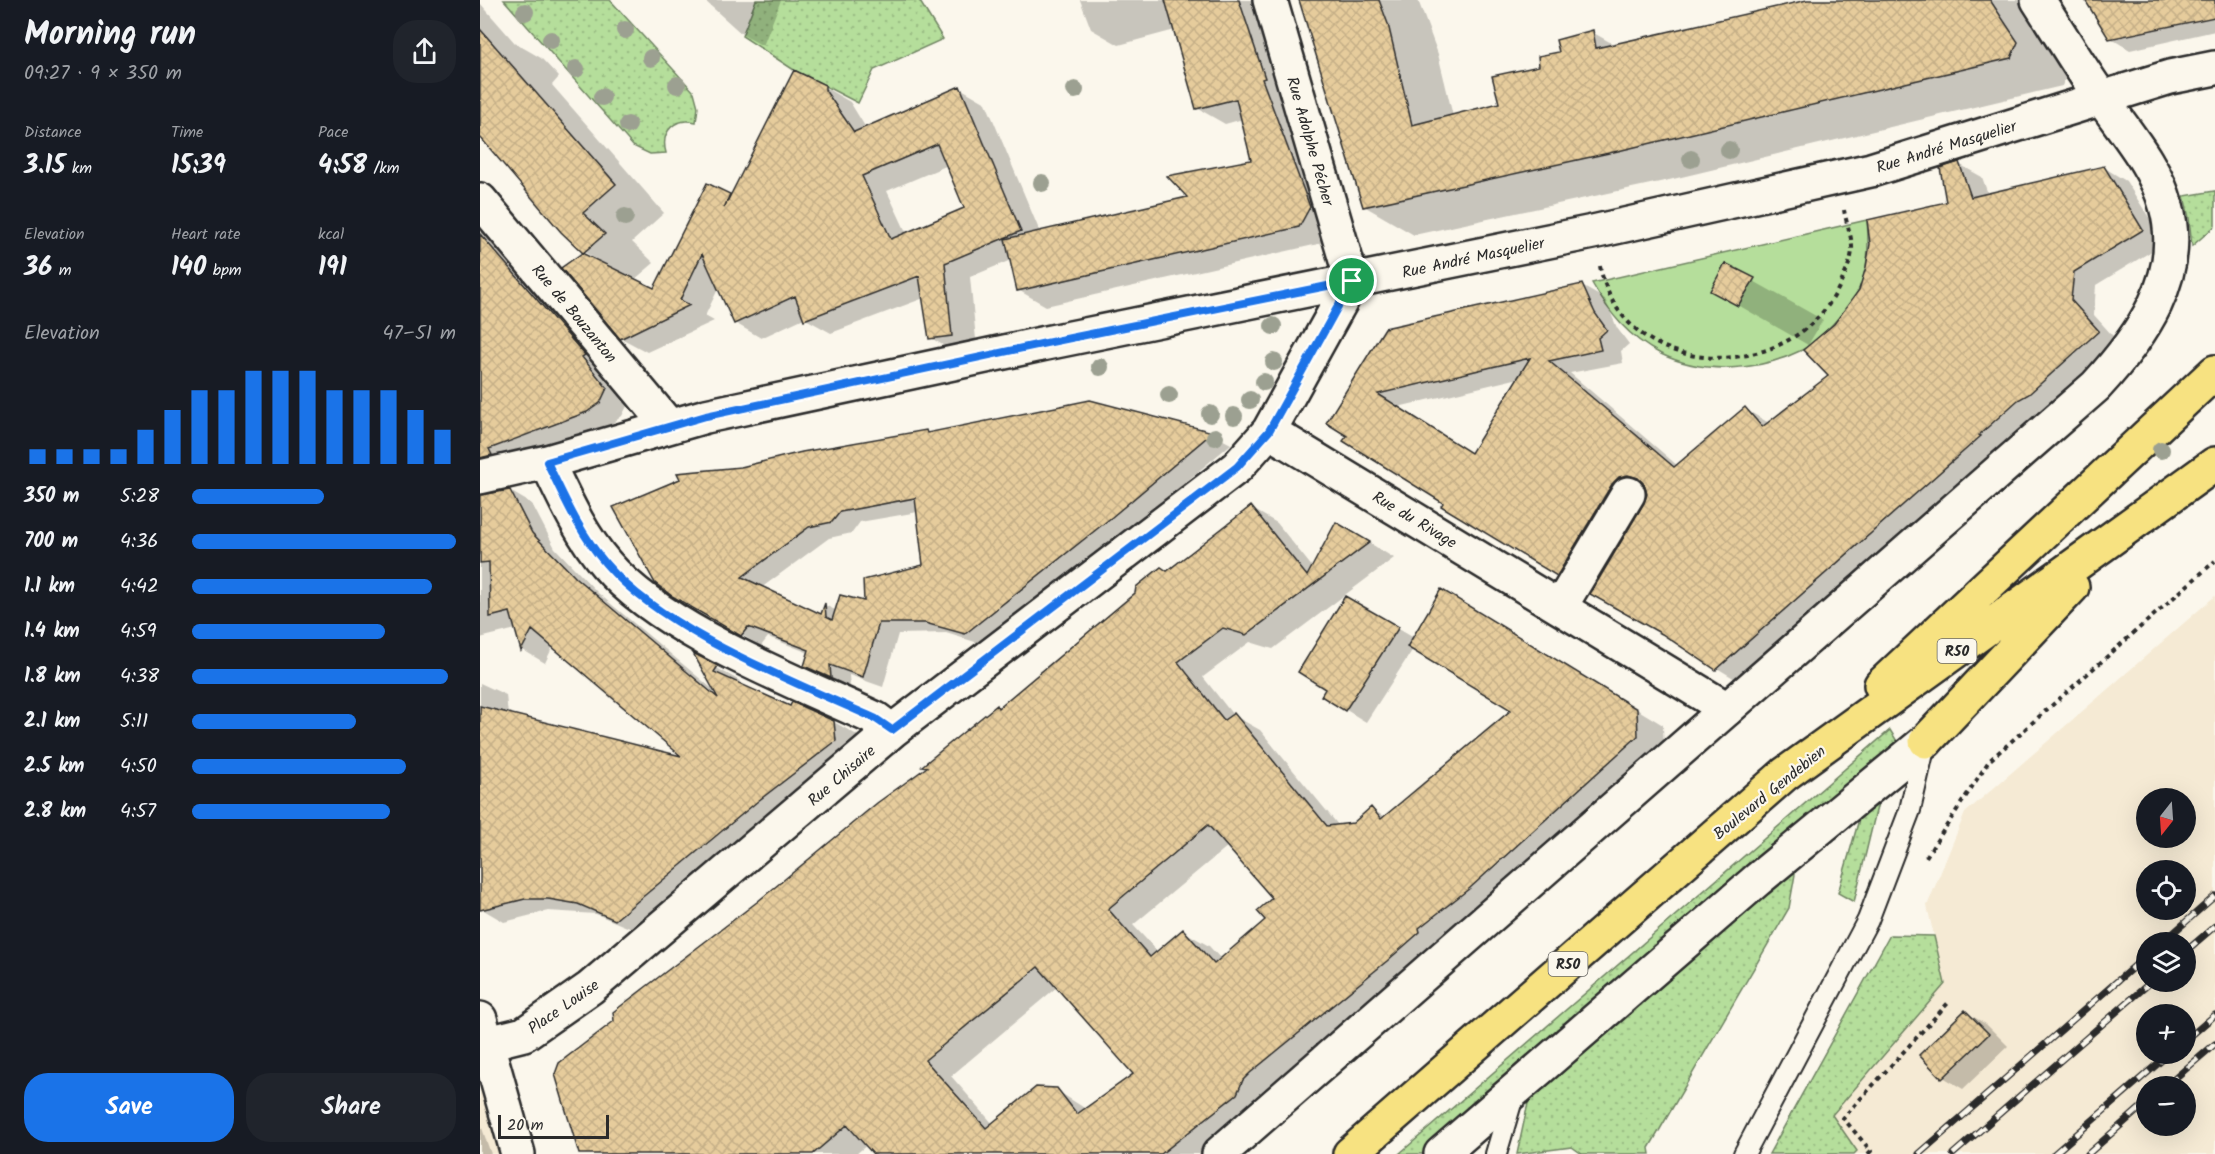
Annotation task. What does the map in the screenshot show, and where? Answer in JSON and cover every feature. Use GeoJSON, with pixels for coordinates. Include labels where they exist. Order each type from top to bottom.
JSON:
{"type":"FeatureCollection","features":[{"type":"Feature","properties":{"kind":"highway"},"geometry":{"type":"LineString","coordinates":[[1785,774],[2215,372]]}},
{"type":"Feature","properties":{"kind":"highway","name":"Boulevard Gendebien"},"geometry":{"type":"LineString","coordinates":[[1350,1154],[1785,774],[2215,464]]}},
{"type":"Feature","properties":{"kind":"highway"},"geometry":{"type":"LineString","coordinates":[[1926,741],[2129,527]]}},
{"type":"Feature","properties":{"kind":"street","name":"Rue Adolphe Pécher"},"geometry":{"type":"LineString","coordinates":[[1270,0],[1352,281]]}},
{"type":"Feature","properties":{"kind":"street"},"geometry":{"type":"LineString","coordinates":[[1219,1154],[2096,386],[2130,348],[2162,292],[2170,236],[2166,206],[2140,153],[2038,0]]}},
{"type":"Feature","properties":{"kind":"street","name":"Rue André Masquelier"},"geometry":{"type":"LineString","coordinates":[[480,477],[547,462],[669,426],[1046,343],[1593,232],[1836,177],[1936,151],[2170,77],[2215,68]]}},
{"type":"Feature","properties":{"kind":"street","name":"Rue de Bouzanton"},"geometry":{"type":"LineString","coordinates":[[480,200],[669,426]]}},
{"type":"Feature","properties":{"kind":"street","name":"Rue Chisaire"},"geometry":{"type":"LineString","coordinates":[[623,963],[892,730],[1237,467],[1269,431],[1352,281]]}},
{"type":"Feature","properties":{"kind":"street","name":"Rue du Rivage"},"geometry":{"type":"LineString","coordinates":[[1269,431],[1727,709]]}},
{"type":"Feature","properties":{"kind":"street"},"geometry":{"type":"LineString","coordinates":[[547,462],[577,523],[606,564],[637,595],[739,656],[876,719],[892,730]]}},
{"type":"Feature","properties":{"kind":"street"},"geometry":{"type":"LineString","coordinates":[[1560,607],[1628,494]]}},
{"type":"Feature","properties":{"kind":"street"},"geometry":{"type":"LineString","coordinates":[[1441,1154],[1757,880],[1926,741]]}},
{"type":"Feature","properties":{"kind":"street","name":"Place Louise"},"geometry":{"type":"LineString","coordinates":[[484,1031],[524,1034],[623,963]]}},
{"type":"Feature","properties":{"kind":"street"},"geometry":{"type":"LineString","coordinates":[[484,1031],[518,1154]]}},
{"type":"Feature","properties":{"kind":"lane"},"geometry":{"type":"LineString","coordinates":[[1744,1154],[1868,920],[1910,810],[1926,741]]}},
{"type":"Feature","properties":{"kind":"lane"},"geometry":{"type":"LineString","coordinates":[[1496,1154],[1512,1108],[1514,1090]]}},
{"type":"Feature","properties":{"kind":"path"},"geometry":{"type":"LineString","coordinates":[[1593,232],[1602,280],[1611,301],[1627,320],[1647,336],[1669,348],[1693,356],[1718,359],[1743,357],[1767,351],[1788,341],[1816,319],[1837,292],[1853,248],[1836,177]]}},
{"type":"Feature","properties":{"kind":"path"},"geometry":{"type":"LineString","coordinates":[[1920,867],[1937,836],[1989,761],[2215,561]]}},
{"type":"Feature","properties":{"kind":"path"},"geometry":{"type":"LineString","coordinates":[[1868,1154],[1871,1151],[1843,1118],[1949,1002]]}},
{"type":"Feature","properties":{"kind":"shaded area"},"geometry":{"type":"Polygon","coordinates":[[[2215,596],[2215,1154],[1854,1154],[1857,1152],[1832,1115],[1945,984],[1927,906],[1965,813],[2215,596]]]}},
{"type":"Feature","properties":{"kind":"shaded area"},"geometry":{"type":"Polygon","coordinates":[[[480,1019],[518,1154],[480,1154],[480,1019]]]}},
{"type":"Feature","properties":{"kind":"green space"},"geometry":{"type":"Polygon","coordinates":[[[504,0],[610,0],[694,92],[698,107],[696,122],[682,122],[671,127],[665,138],[666,153],[650,154],[633,146],[504,0]]]}},
{"type":"Feature","properties":{"kind":"green space"},"geometry":{"type":"Polygon","coordinates":[[[756,0],[919,0],[943,39],[874,70],[858,103],[794,70],[742,36],[756,0]]]}},
{"type":"Feature","properties":{"kind":"green space"},"geometry":{"type":"Polygon","coordinates":[[[2215,191],[2215,226],[2192,246],[2184,196],[2215,191]]]}},
{"type":"Feature","properties":{"kind":"green space"},"geometry":{"type":"Polygon","coordinates":[[[1867,220],[1866,265],[1858,291],[1841,315],[1817,340],[1802,350],[1768,362],[1732,368],[1713,368],[1678,361],[1661,354],[1639,340],[1621,324],[1592,283],[1867,220]]]}},
{"type":"Feature","properties":{"kind":"green space"},"geometry":{"type":"Polygon","coordinates":[[[1890,730],[1900,746],[1429,1154],[1399,1154],[1890,730]]]}},
{"type":"Feature","properties":{"kind":"green space"},"geometry":{"type":"Polygon","coordinates":[[[1883,782],[1854,902],[1838,893],[1864,802],[1883,782]]]}},
{"type":"Feature","properties":{"kind":"green space"},"geometry":{"type":"Polygon","coordinates":[[[1797,863],[1789,908],[1649,1148],[1650,1154],[1582,1154],[1572,1147],[1517,1154],[1530,1094],[1797,863]]]}},
{"type":"Feature","properties":{"kind":"green space"},"geometry":{"type":"Polygon","coordinates":[[[1890,935],[1934,936],[1945,984],[1832,1115],[1857,1151],[1854,1154],[1769,1154],[1890,935]]]}},
{"type":"Feature","properties":{"kind":"building"},"geometry":{"type":"Polygon","coordinates":[[[1165,0],[1239,0],[1265,78],[1262,79],[1310,207],[1299,227],[1017,291],[1005,239],[1187,197],[1167,176],[1251,160],[1236,99],[1196,109],[1165,0]]]}},
{"type":"Feature","properties":{"kind":"building"},"geometry":{"type":"Polygon","coordinates":[[[1299,0],[1379,0],[1388,24],[1412,125],[1499,103],[1492,76],[1539,66],[1538,56],[1559,52],[1556,40],[1593,30],[1596,48],[1807,0],[1990,0],[2018,42],[2011,58],[1618,151],[1363,207],[1299,0]]]}},
{"type":"Feature","properties":{"kind":"building"},"geometry":{"type":"Polygon","coordinates":[[[2085,0],[2215,0],[2215,17],[2109,39],[2085,0]]]}},
{"type":"Feature","properties":{"kind":"building"},"geometry":{"type":"Polygon","coordinates":[[[480,29],[616,184],[583,213],[605,234],[583,253],[561,232],[480,137],[480,29]]]}},
{"type":"Feature","properties":{"kind":"building"},"geometry":{"type":"Polygon","coordinates":[[[794,70],[825,85],[825,90],[854,132],[960,86],[1021,231],[945,263],[952,336],[929,339],[919,276],[804,320],[795,296],[734,324],[702,254],[680,300],[690,305],[620,339],[561,268],[582,253],[654,288],[707,183],[730,194],[724,208],[794,70]],[[937,144],[862,176],[891,239],[964,208],[937,144]]]}},
{"type":"Feature","properties":{"kind":"building"},"geometry":{"type":"Polygon","coordinates":[[[1959,162],[1971,197],[2104,166],[2143,230],[2074,272],[2071,300],[2099,331],[2029,394],[2018,400],[1979,435],[1981,436],[1716,670],[1662,634],[1590,594],[1644,503],[1647,494],[1644,484],[1638,478],[1628,475],[1619,477],[1612,484],[1557,576],[1441,506],[1443,503],[1343,441],[1347,436],[1326,423],[1385,328],[1582,284],[1595,313],[1607,330],[1598,338],[1601,350],[1549,361],[1674,467],[1745,407],[1762,427],[1828,376],[1803,350],[1834,324],[1859,290],[1870,244],[1867,220],[1946,202],[1940,168],[1959,162]],[[1530,358],[1378,394],[1471,453],[1530,358]]]}},
{"type":"Feature","properties":{"kind":"building"},"geometry":{"type":"Polygon","coordinates":[[[480,234],[585,355],[582,357],[607,388],[600,403],[587,412],[489,449],[492,455],[480,458],[480,234]]]}},
{"type":"Feature","properties":{"kind":"building"},"geometry":{"type":"Polygon","coordinates":[[[1725,263],[1755,278],[1738,306],[1710,291],[1725,263]]]}},
{"type":"Feature","properties":{"kind":"building"},"geometry":{"type":"Polygon","coordinates":[[[1090,400],[1213,432],[1112,517],[965,634],[925,623],[879,623],[863,677],[830,665],[831,678],[804,666],[809,650],[748,627],[741,636],[672,596],[655,583],[613,507],[680,479],[677,473],[741,467],[802,452],[926,430],[927,433],[1090,400]],[[915,498],[840,512],[832,522],[809,527],[742,577],[821,614],[825,603],[826,617],[832,620],[840,595],[864,601],[863,580],[923,565],[915,498]]]}},
{"type":"Feature","properties":{"kind":"building"},"geometry":{"type":"Polygon","coordinates":[[[510,490],[532,533],[576,578],[718,698],[693,653],[718,666],[714,672],[790,706],[792,702],[834,721],[836,741],[758,801],[615,920],[578,904],[548,899],[525,899],[480,910],[480,706],[681,756],[532,630],[521,651],[510,612],[490,617],[489,562],[480,563],[480,495],[510,490]]]}},
{"type":"Feature","properties":{"kind":"building"},"geometry":{"type":"Polygon","coordinates":[[[1251,506],[1307,576],[1336,522],[1370,542],[1246,635],[1223,628],[1178,662],[1224,720],[1234,713],[1327,826],[1353,823],[1371,807],[1381,819],[1511,710],[1407,647],[1441,589],[1637,709],[1638,736],[1470,888],[1419,928],[1420,932],[1387,961],[1250,1073],[1243,1080],[1237,1094],[1161,1154],[873,1154],[847,1125],[813,1154],[579,1154],[555,1074],[559,1063],[614,1021],[613,1012],[757,902],[877,803],[927,767],[922,766],[997,705],[998,708],[1135,593],[1136,587],[1161,567],[1167,571],[1251,506]],[[1208,825],[1108,909],[1150,957],[1183,929],[1214,964],[1265,920],[1257,911],[1272,898],[1208,825]],[[1038,967],[925,1060],[986,1128],[1036,1087],[1057,1088],[1077,1114],[1133,1074],[1038,967]]]}},
{"type":"Feature","properties":{"kind":"building"},"geometry":{"type":"Polygon","coordinates":[[[1345,596],[1399,627],[1345,711],[1321,696],[1325,689],[1298,672],[1345,596]]]}},
{"type":"Feature","properties":{"kind":"building"},"geometry":{"type":"Polygon","coordinates":[[[1965,1010],[1989,1034],[1942,1079],[1919,1055],[1965,1010]]]}},
{"type":"Feature","properties":{"kind":"railway"},"geometry":{"type":"LineString","coordinates":[[2174,932],[2215,896]]}},
{"type":"Feature","properties":{"kind":"railway"},"geometry":{"type":"LineString","coordinates":[[2196,942],[2215,926]]}},
{"type":"Feature","properties":{"kind":"railway"},"geometry":{"type":"LineString","coordinates":[[1919,1154],[2136,965]]}},
{"type":"Feature","properties":{"kind":"railway"},"geometry":{"type":"LineString","coordinates":[[1953,1154],[2139,992]]}},
{"type":"Feature","properties":{"kind":"railway"},"geometry":{"type":"LineString","coordinates":[[2196,1031],[2215,1015]]}},
{"type":"Feature","properties":{"kind":"railway"},"geometry":{"type":"LineString","coordinates":[[2178,1076],[2215,1044]]}},
{"type":"Feature","properties":{"kind":"railway"},"geometry":{"type":"LineString","coordinates":[[2054,1154],[2157,1064]]}},
{"type":"Feature","properties":{"kind":"railway"},"geometry":{"type":"LineString","coordinates":[[2088,1154],[2136,1112]]}},
{"type":"Feature","properties":{"kind":"route"},"geometry":{"type":"LineString","coordinates":[[1352,281],[1269,431],[1237,467],[892,730],[876,719],[739,656],[637,595],[606,564],[577,523],[547,462],[706,416],[1046,343],[1352,281]]}}]}
